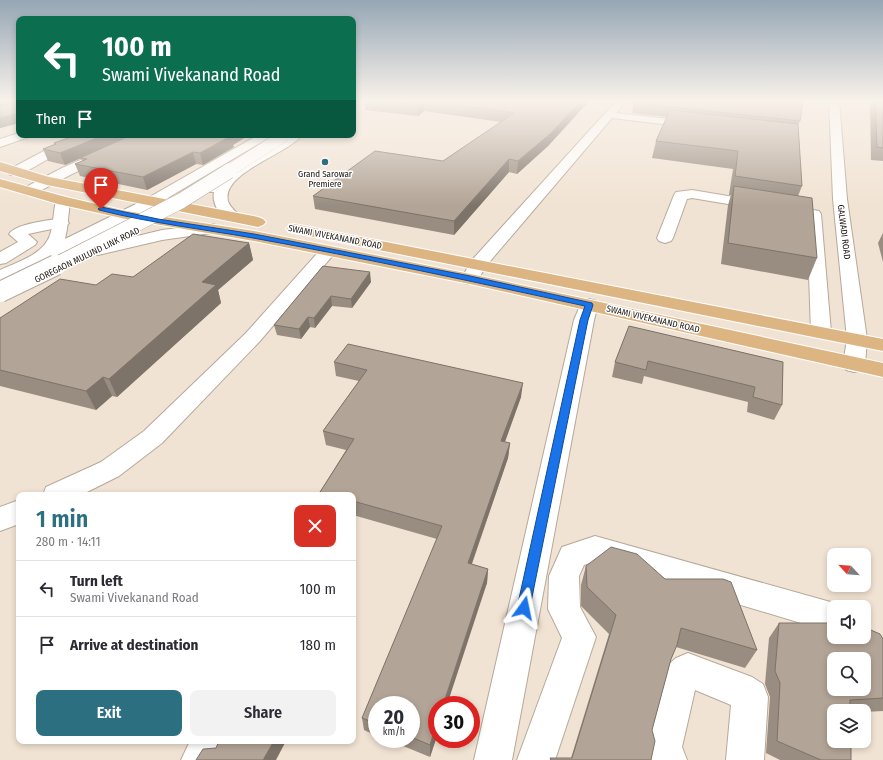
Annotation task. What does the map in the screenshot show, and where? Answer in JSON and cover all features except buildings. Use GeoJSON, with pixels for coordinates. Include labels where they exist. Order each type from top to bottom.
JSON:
{"type":"FeatureCollection","features":[{"type":"Feature","properties":{"kind":"main road","name":"SWAMI VIVEKANAND ROAD"},"geometry":{"type":"LineString","coordinates":[[0,166],[47,181],[183,207],[474,272],[589,305],[854,365],[883,370]]}},
{"type":"Feature","properties":{"kind":"main road","name":"SWAMI VIVEKANAND ROAD"},"geometry":{"type":"LineString","coordinates":[[0,183],[63,201],[158,221],[328,251],[474,272],[821,332],[883,345]]}},
{"type":"Feature","properties":{"kind":"street"},"geometry":{"type":"LineString","coordinates":[[474,272],[591,135]]}},
{"type":"Feature","properties":{"kind":"street","name":"GALWADI ROAD"},"geometry":{"type":"LineString","coordinates":[[836,135],[842,218],[857,339],[854,365]]}},
{"type":"Feature","properties":{"kind":"street"},"geometry":{"type":"LineString","coordinates":[[0,143],[16,138]]}},
{"type":"Feature","properties":{"kind":"street"},"geometry":{"type":"LineString","coordinates":[[15,172],[77,138]]}},
{"type":"Feature","properties":{"kind":"street"},"geometry":{"type":"LineString","coordinates":[[29,191],[67,171],[141,138]]}},
{"type":"Feature","properties":{"kind":"street","name":"GOREGAON MULUND LINK ROAD"},"geometry":{"type":"LineString","coordinates":[[0,277],[39,259],[151,202],[261,138]]}},
{"type":"Feature","properties":{"kind":"street"},"geometry":{"type":"LineString","coordinates":[[0,286],[123,226],[172,200],[271,138]]}},
{"type":"Feature","properties":{"kind":"street"},"geometry":{"type":"LineString","coordinates":[[0,292],[181,201],[279,138]]}},
{"type":"Feature","properties":{"kind":"street","name":"GOREGAON MULUND LINK ROAD"},"geometry":{"type":"LineString","coordinates":[[0,297],[158,221],[249,166],[291,138]]}},
{"type":"Feature","properties":{"kind":"street"},"geometry":{"type":"LineString","coordinates":[[234,218],[222,205],[220,194],[227,181],[249,166]]}},
{"type":"Feature","properties":{"kind":"street"},"geometry":{"type":"LineString","coordinates":[[665,238],[681,195],[692,194],[842,218]]}},
{"type":"Feature","properties":{"kind":"street"},"geometry":{"type":"LineString","coordinates":[[39,259],[54,246],[60,233],[60,211],[63,201]]}},
{"type":"Feature","properties":{"kind":"street"},"geometry":{"type":"LineString","coordinates":[[814,214],[821,332]]}},
{"type":"Feature","properties":{"kind":"street"},"geometry":{"type":"LineString","coordinates":[[0,260],[29,242],[16,234],[21,231],[61,223]]}},
{"type":"Feature","properties":{"kind":"street"},"geometry":{"type":"LineString","coordinates":[[98,250],[162,235],[213,230]]}},
{"type":"Feature","properties":{"kind":"street"},"geometry":{"type":"LineString","coordinates":[[816,248],[846,253]]}},
{"type":"Feature","properties":{"kind":"street"},"geometry":{"type":"LineString","coordinates":[[67,492],[110,469],[153,437],[253,337],[328,251]]}},
{"type":"Feature","properties":{"kind":"street"},"geometry":{"type":"LineString","coordinates":[[492,760],[584,320],[589,305]]}},
{"type":"Feature","properties":{"kind":"street"},"geometry":{"type":"LineString","coordinates":[[0,520],[16,513]]}},
{"type":"Feature","properties":{"kind":"street"},"geometry":{"type":"LineString","coordinates":[[536,760],[579,638],[564,609],[564,576],[572,556],[595,548],[827,616]]}},
{"type":"Feature","properties":{"kind":"street"},"geometry":{"type":"LineString","coordinates":[[668,760],[663,747],[680,677],[688,670],[740,689],[750,697],[745,760]]}},
{"type":"Feature","properties":{"kind":"street"},"geometry":{"type":"LineString","coordinates":[[200,760],[210,744]]}},
{"type":"Feature","properties":{"kind":"place","name":"Grand Sarowar Premiere"},"geometry":{"type":"Point","coordinates":[325,162]}},
{"type":"Feature","properties":{"kind":"route"},"geometry":{"type":"LineString","coordinates":[[101,209],[158,221],[254,236],[470,279],[589,305],[584,320],[524,608]]}}]}
